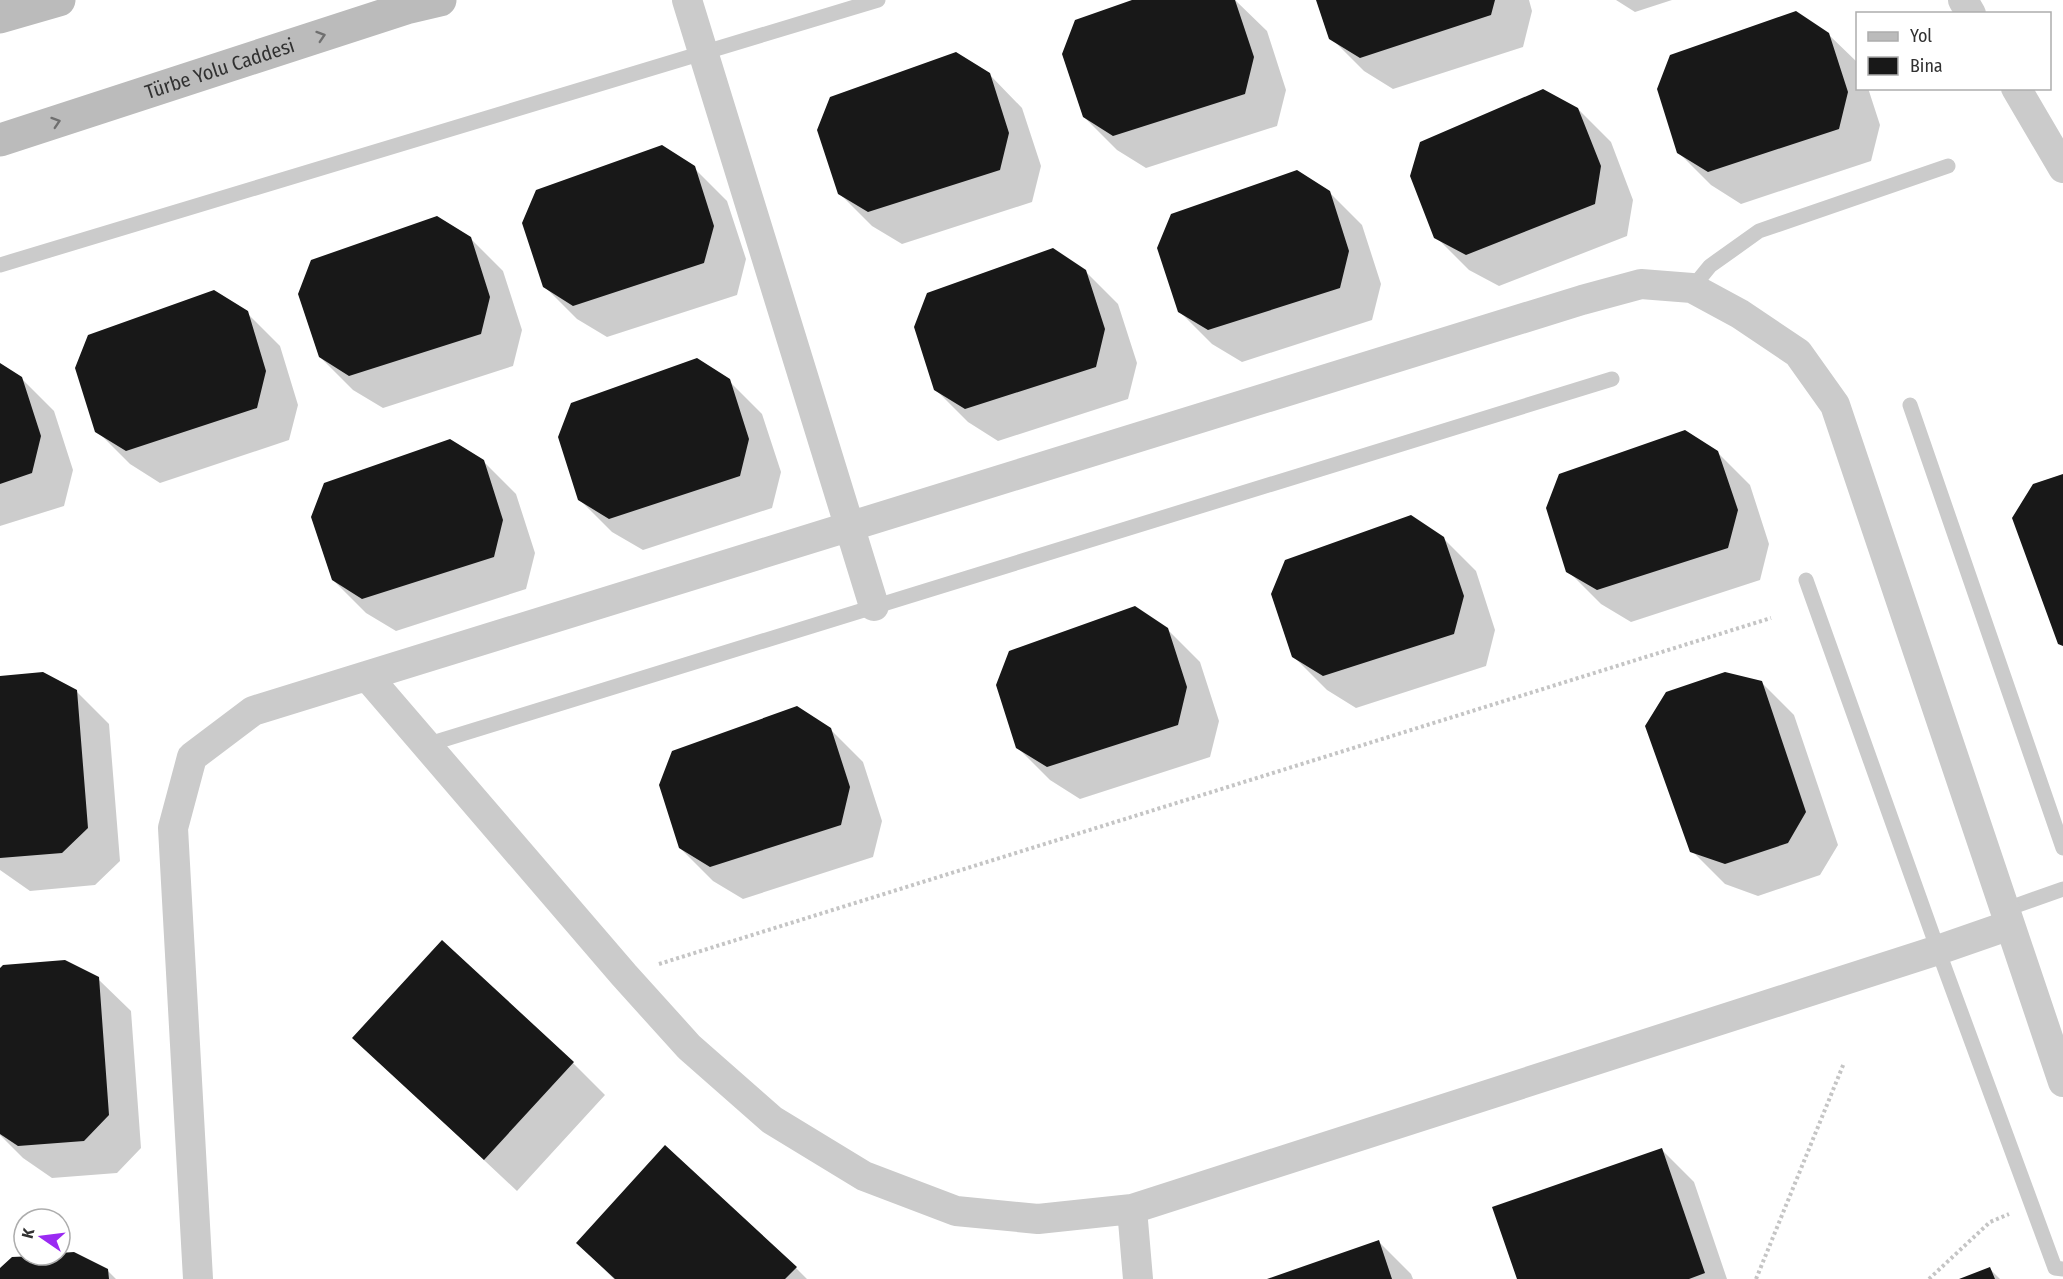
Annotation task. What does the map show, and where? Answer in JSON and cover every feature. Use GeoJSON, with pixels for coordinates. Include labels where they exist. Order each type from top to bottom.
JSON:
{"type":"FeatureCollection","features":[{"type":"Feature","properties":{"kind":"street"},"geometry":{"type":"LineString","coordinates":[[0,17],[59,0]]}},
{"type":"Feature","properties":{"kind":"street","name":"Türbe Yolu Caddesi"},"geometry":{"type":"LineString","coordinates":[[0,140],[406,8],[440,0]]}},
{"type":"Feature","properties":{"kind":"street"},"geometry":{"type":"LineString","coordinates":[[687,0],[874,606]]}},
{"type":"Feature","properties":{"kind":"street"},"geometry":{"type":"LineString","coordinates":[[2017,90],[2063,168]]}},
{"type":"Feature","properties":{"kind":"street"},"geometry":{"type":"LineString","coordinates":[[198,1279],[173,828],[192,757],[253,711],[1582,300],[1641,284],[1692,288],[1740,314],[1798,353],[1835,405],[2063,1082]]}},
{"type":"Feature","properties":{"kind":"street"},"geometry":{"type":"LineString","coordinates":[[367,676],[624,975],[689,1047],[772,1120],[864,1176],[956,1211],[1038,1219],[1132,1209],[1938,950],[2007,918]]}},
{"type":"Feature","properties":{"kind":"street"},"geometry":{"type":"LineString","coordinates":[[1132,1209],[1138,1279]]}},
{"type":"Feature","properties":{"kind":"lane"},"geometry":{"type":"LineString","coordinates":[[0,265],[878,0]]}},
{"type":"Feature","properties":{"kind":"lane"},"geometry":{"type":"LineString","coordinates":[[1692,288],[1710,266],[1759,231],[1948,166]]}},
{"type":"Feature","properties":{"kind":"lane"},"geometry":{"type":"LineString","coordinates":[[426,745],[1612,379]]}},
{"type":"Feature","properties":{"kind":"lane"},"geometry":{"type":"LineString","coordinates":[[1910,405],[2063,848]]}},
{"type":"Feature","properties":{"kind":"lane"},"geometry":{"type":"LineString","coordinates":[[1806,580],[2055,1268],[2063,1269]]}},
{"type":"Feature","properties":{"kind":"lane"},"geometry":{"type":"LineString","coordinates":[[2007,918],[2063,889]]}},
{"type":"Feature","properties":{"kind":"path"},"geometry":{"type":"LineString","coordinates":[[624,975],[1771,618]]}},
{"type":"Feature","properties":{"kind":"path"},"geometry":{"type":"LineString","coordinates":[[1756,1279],[1844,1063]]}},
{"type":"Feature","properties":{"kind":"path"},"geometry":{"type":"LineString","coordinates":[[1929,1279],[1990,1222],[2032,1205]]}},
{"type":"Feature","properties":{"kind":"building"},"geometry":{"type":"Polygon","coordinates":[[[1132,0],[1235,0],[1254,57],[1245,94],[1113,136],[1083,117],[1062,54],[1075,20],[1132,0]]]}},
{"type":"Feature","properties":{"kind":"building"},"geometry":{"type":"Polygon","coordinates":[[[1316,0],[1495,0],[1491,15],[1360,58],[1329,39],[1316,0]]]}},
{"type":"Feature","properties":{"kind":"building"},"geometry":{"type":"Polygon","coordinates":[[[1796,11],[1829,33],[1848,92],[1839,129],[1708,172],[1677,153],[1657,89],[1670,55],[1796,11]]]}},
{"type":"Feature","properties":{"kind":"building"},"geometry":{"type":"Polygon","coordinates":[[[956,52],[990,73],[1009,133],[1000,170],[868,212],[838,194],[817,130],[830,97],[956,52]]]}},
{"type":"Feature","properties":{"kind":"building"},"geometry":{"type":"Polygon","coordinates":[[[1543,89],[1578,108],[1601,166],[1595,204],[1466,255],[1434,238],[1410,176],[1420,142],[1543,89]]]}},
{"type":"Feature","properties":{"kind":"building"},"geometry":{"type":"Polygon","coordinates":[[[662,145],[695,166],[714,226],[704,263],[573,306],[543,287],[522,223],[536,190],[662,145]]]}},
{"type":"Feature","properties":{"kind":"building"},"geometry":{"type":"Polygon","coordinates":[[[1297,170],[1330,191],[1349,251],[1340,288],[1208,330],[1178,312],[1157,248],[1171,214],[1297,170]]]}},
{"type":"Feature","properties":{"kind":"building"},"geometry":{"type":"Polygon","coordinates":[[[437,216],[471,237],[490,297],[481,334],[349,376],[319,357],[298,294],[311,260],[437,216]]]}},
{"type":"Feature","properties":{"kind":"building"},"geometry":{"type":"Polygon","coordinates":[[[1053,248],[1086,270],[1105,329],[1096,367],[965,409],[934,390],[914,327],[927,293],[1053,248]]]}},
{"type":"Feature","properties":{"kind":"building"},"geometry":{"type":"Polygon","coordinates":[[[214,290],[248,311],[266,371],[257,408],[126,451],[95,432],[75,368],[88,335],[214,290]]]}},
{"type":"Feature","properties":{"kind":"building"},"geometry":{"type":"Polygon","coordinates":[[[697,358],[730,379],[749,439],[740,476],[609,519],[578,500],[558,437],[571,403],[697,358]]]}},
{"type":"Feature","properties":{"kind":"building"},"geometry":{"type":"Polygon","coordinates":[[[0,363],[22,377],[41,436],[32,473],[0,484],[0,363]]]}},
{"type":"Feature","properties":{"kind":"building"},"geometry":{"type":"Polygon","coordinates":[[[1685,430],[1718,451],[1738,510],[1728,548],[1597,590],[1566,572],[1546,508],[1559,474],[1685,430]]]}},
{"type":"Feature","properties":{"kind":"building"},"geometry":{"type":"Polygon","coordinates":[[[450,439],[484,460],[503,520],[494,557],[362,599],[332,580],[311,517],[324,483],[450,439]]]}},
{"type":"Feature","properties":{"kind":"building"},"geometry":{"type":"Polygon","coordinates":[[[2063,474],[2063,646],[2058,644],[2012,518],[2033,484],[2063,474]]]}},
{"type":"Feature","properties":{"kind":"building"},"geometry":{"type":"Polygon","coordinates":[[[1411,515],[1444,537],[1464,596],[1454,634],[1323,676],[1292,657],[1271,594],[1285,560],[1411,515]]]}},
{"type":"Feature","properties":{"kind":"building"},"geometry":{"type":"Polygon","coordinates":[[[1135,606],[1168,628],[1187,687],[1178,725],[1047,767],[1016,748],[996,685],[1009,651],[1135,606]]]}},
{"type":"Feature","properties":{"kind":"building"},"geometry":{"type":"Polygon","coordinates":[[[43,672],[77,690],[88,828],[62,853],[0,858],[0,676],[43,672]]]}},
{"type":"Feature","properties":{"kind":"building"},"geometry":{"type":"Polygon","coordinates":[[[1725,672],[1762,681],[1806,812],[1788,843],[1725,864],[1690,852],[1645,726],[1666,692],[1725,672]]]}},
{"type":"Feature","properties":{"kind":"building"},"geometry":{"type":"Polygon","coordinates":[[[797,706],[831,728],[850,787],[841,825],[710,867],[679,848],[659,785],[672,751],[797,706]]]}},
{"type":"Feature","properties":{"kind":"building"},"geometry":{"type":"Polygon","coordinates":[[[442,940],[574,1062],[484,1160],[352,1038],[442,940]]]}},
{"type":"Feature","properties":{"kind":"building"},"geometry":{"type":"Polygon","coordinates":[[[65,960],[99,977],[109,1115],[84,1141],[18,1146],[0,1134],[0,968],[3,965],[65,960]]]}},
{"type":"Feature","properties":{"kind":"building"},"geometry":{"type":"Polygon","coordinates":[[[665,1145],[797,1267],[785,1279],[615,1279],[576,1243],[665,1145]]]}},
{"type":"Feature","properties":{"kind":"building"},"geometry":{"type":"Polygon","coordinates":[[[1662,1148],[1705,1273],[1689,1279],[1517,1279],[1492,1207],[1662,1148]]]}},
{"type":"Feature","properties":{"kind":"building"},"geometry":{"type":"Polygon","coordinates":[[[1379,1240],[1392,1279],[1267,1279],[1379,1240]]]}},
{"type":"Feature","properties":{"kind":"building"},"geometry":{"type":"Polygon","coordinates":[[[72,1252],[108,1269],[109,1279],[0,1279],[0,1268],[12,1257],[12,1267],[72,1267],[72,1252]]]}},
{"type":"Feature","properties":{"kind":"building"},"geometry":{"type":"Polygon","coordinates":[[[1990,1267],[1995,1279],[1959,1279],[1990,1267]]]}}]}
